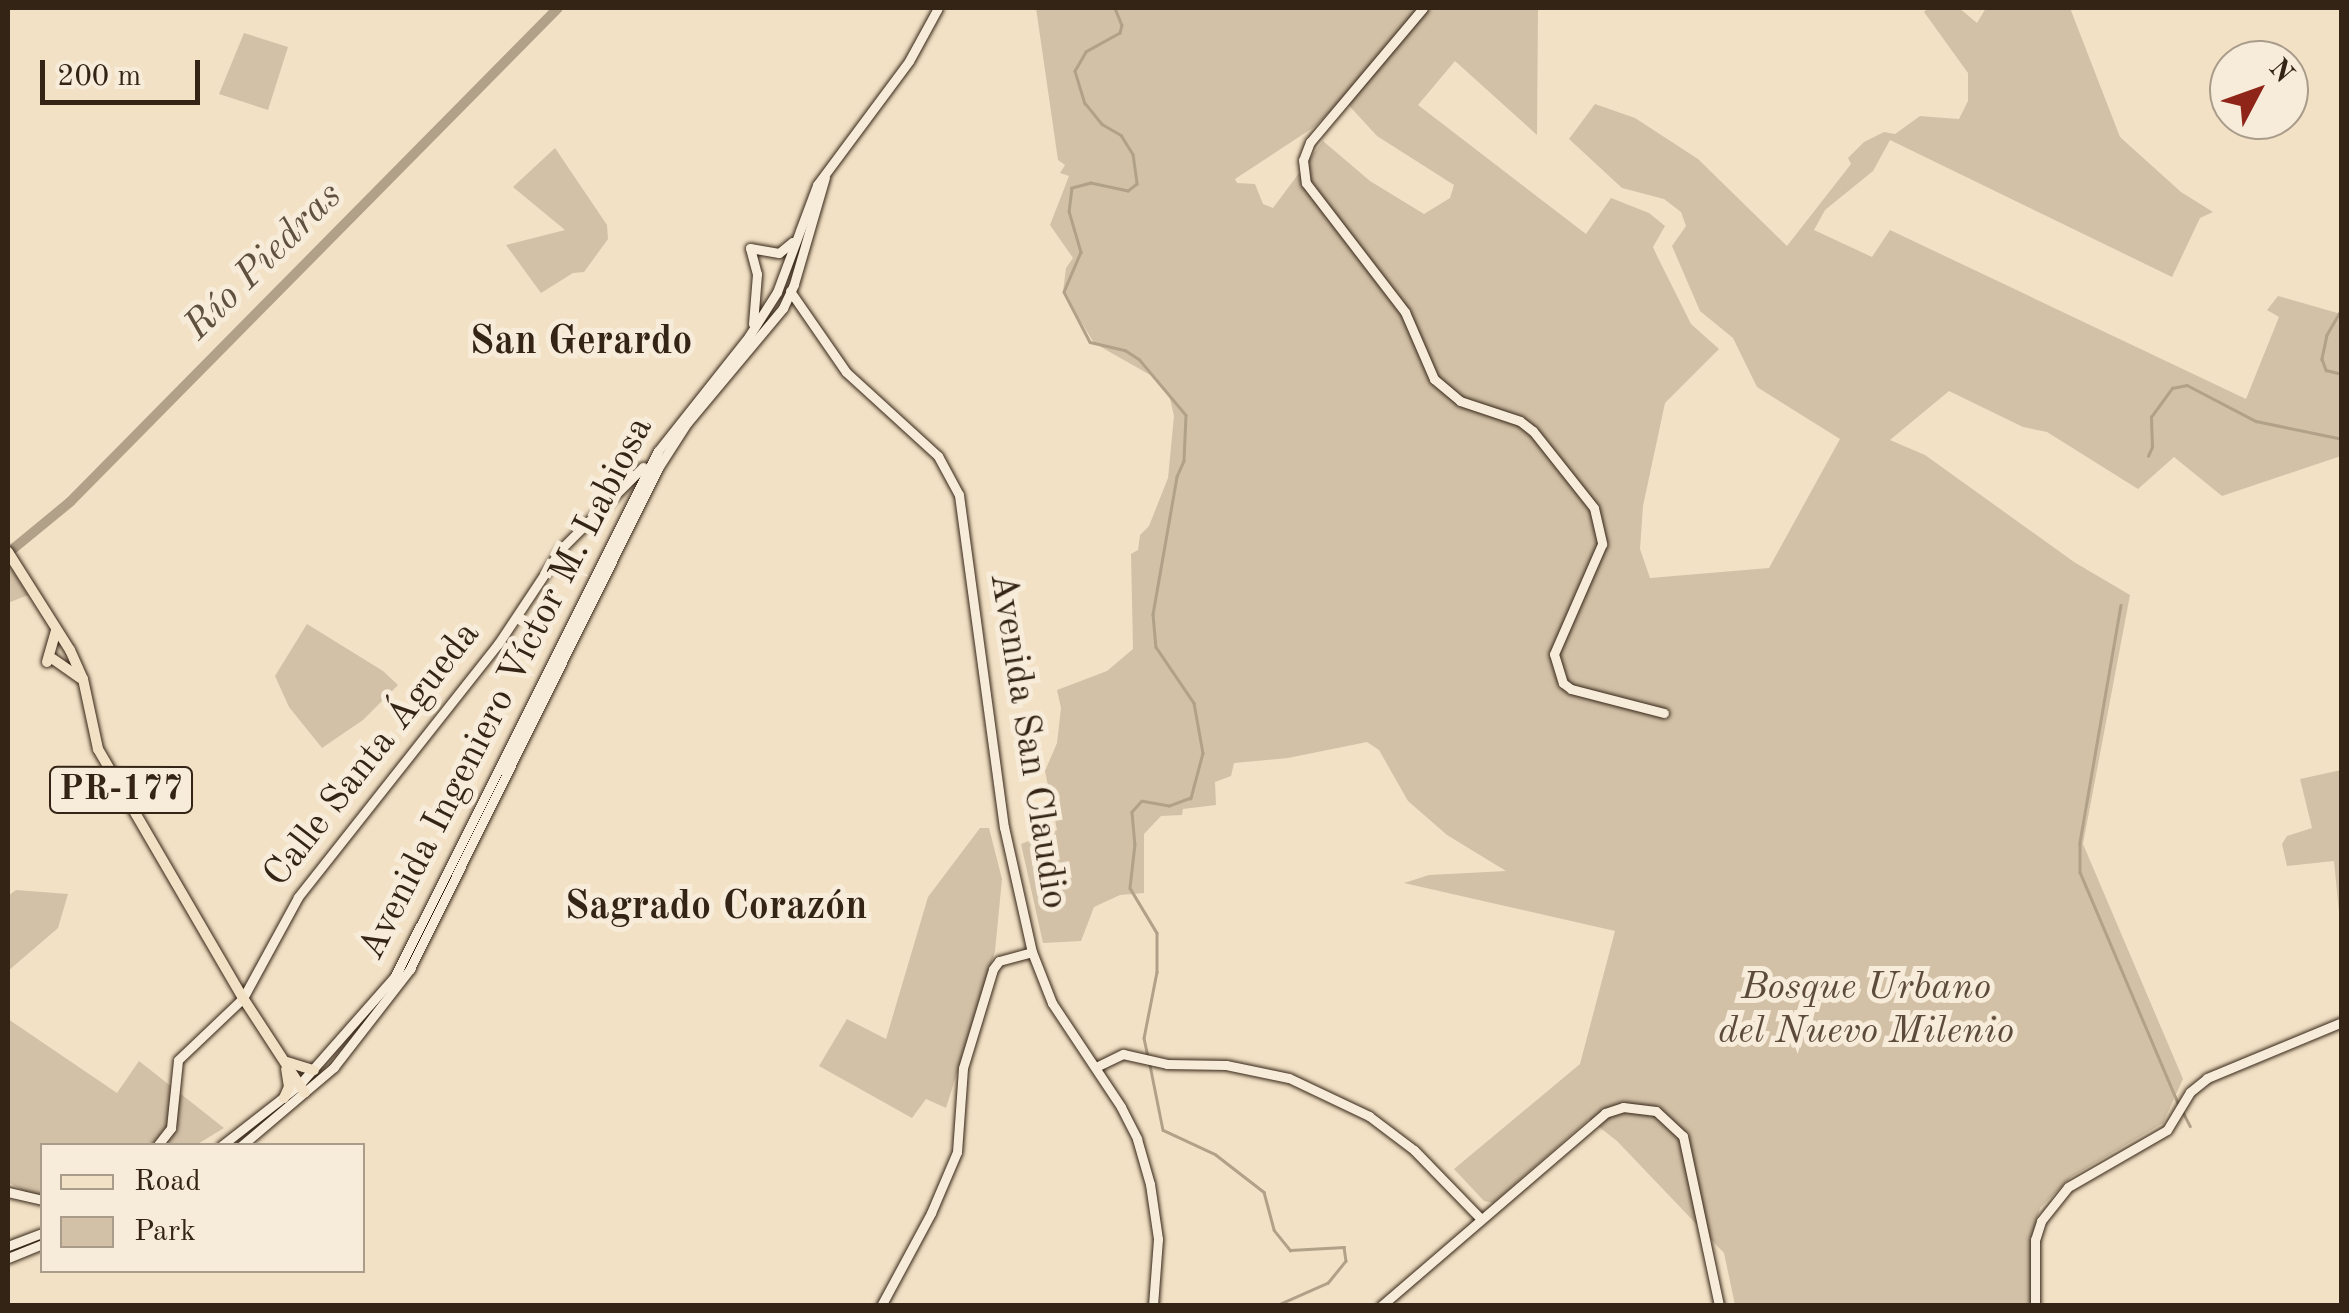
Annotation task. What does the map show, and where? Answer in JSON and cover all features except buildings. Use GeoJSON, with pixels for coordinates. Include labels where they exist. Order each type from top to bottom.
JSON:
{"type":"FeatureCollection","features":[{"type":"Feature","properties":{"kind":"main road","name":"PR-177"},"geometry":{"type":"LineString","coordinates":[[8,552],[55,625],[84,683],[98,749],[243,998],[302,1089]]}},
{"type":"Feature","properties":{"kind":"main road"},"geometry":{"type":"LineString","coordinates":[[55,625],[56,643],[50,660],[84,683]]}},
{"type":"Feature","properties":{"kind":"main road"},"geometry":{"type":"LineString","coordinates":[[284,1098],[289,1087],[284,1061],[314,1070]]}},
{"type":"Feature","properties":{"kind":"street"},"geometry":{"type":"LineString","coordinates":[[826,174],[909,61],[938,8]]}},
{"type":"Feature","properties":{"kind":"street"},"geometry":{"type":"LineString","coordinates":[[1423,8],[1310,142],[1303,160],[1306,183],[1405,312],[1434,379],[1460,401],[1510,417],[1533,431],[1594,508],[1602,544],[1554,654],[1563,682],[1664,713]]}},
{"type":"Feature","properties":{"kind":"street","name":"Avenida Ingeniero Víctor M. Labiosa"},"geometry":{"type":"LineString","coordinates":[[225,1143],[302,1089],[314,1070],[372,1006],[411,948],[658,451],[749,336],[781,282],[810,198],[826,174]]}},
{"type":"Feature","properties":{"kind":"street","name":"Avenida Ingeniero Víctor M. Labiosa"},"geometry":{"type":"LineString","coordinates":[[244,1143],[372,1022],[410,969],[658,468],[687,423],[777,317],[791,292],[826,174]]}},
{"type":"Feature","properties":{"kind":"street"},"geometry":{"type":"LineString","coordinates":[[749,336],[758,296],[750,248],[779,253],[798,234]]}},
{"type":"Feature","properties":{"kind":"street","name":"Avenida San Claudio"},"geometry":{"type":"LineString","coordinates":[[781,282],[846,372],[938,456],[959,495],[1004,827],[1032,952],[1052,1003],[1096,1067],[1137,1140],[1150,1184],[1158,1239],[1153,1306]]}},
{"type":"Feature","properties":{"kind":"street","name":"Calle Santa Águeda"},"geometry":{"type":"LineString","coordinates":[[159,1143],[171,1128],[178,1060],[243,998],[298,896],[498,644],[562,549],[644,467]]}},
{"type":"Feature","properties":{"kind":"street"},"geometry":{"type":"LineString","coordinates":[[881,1306],[931,1213],[957,1152],[963,1068],[992,969],[999,961],[1032,952]]}},
{"type":"Feature","properties":{"kind":"street"},"geometry":{"type":"LineString","coordinates":[[2035,1306],[2035,1240],[2052,1203],[2068,1187],[2166,1130],[2183,1103],[2207,1078],[2342,1022]]}},
{"type":"Feature","properties":{"kind":"street"},"geometry":{"type":"LineString","coordinates":[[1096,1067],[1124,1054],[1167,1064],[1226,1065],[1289,1078],[1369,1116],[1414,1150],[1480,1220]]}},
{"type":"Feature","properties":{"kind":"street"},"geometry":{"type":"LineString","coordinates":[[1381,1306],[1605,1113],[1623,1107],[1646,1107],[1672,1122],[1683,1136],[1718,1306]]}},
{"type":"Feature","properties":{"kind":"street"},"geometry":{"type":"LineString","coordinates":[[8,1192],[40,1200]]}},
{"type":"Feature","properties":{"kind":"street"},"geometry":{"type":"LineString","coordinates":[[8,1246],[40,1233]]}},
{"type":"Feature","properties":{"kind":"street"},"geometry":{"type":"LineString","coordinates":[[8,1258],[40,1245]]}},
{"type":"Feature","properties":{"kind":"green space","name":"Bosque Urbano del Nuevo Milenio"},"geometry":{"type":"Polygon","coordinates":[[[1036,8],[1538,8],[1537,135],[1455,61],[1418,105],[1586,234],[1611,198],[1649,213],[1665,226],[1653,247],[1691,324],[1719,349],[1665,403],[1643,506],[1640,549],[1650,578],[1769,568],[1840,439],[1757,387],[1733,338],[1700,311],[1672,246],[1686,226],[1681,212],[1664,199],[1622,188],[1569,139],[1595,104],[1635,118],[1698,159],[1787,246],[1851,164],[1848,158],[1864,142],[1884,132],[1895,134],[1920,116],[1959,119],[1968,101],[1968,73],[1924,12],[1928,8],[1959,8],[1977,23],[1986,8],[2070,8],[2120,137],[2181,192],[2213,212],[2200,218],[2172,277],[1890,140],[1873,171],[1825,210],[1814,230],[1872,257],[1890,230],[2246,399],[2279,317],[2267,310],[2278,296],[2341,314],[2341,456],[2222,496],[2174,457],[2138,489],[2047,432],[2023,427],[1949,391],[1890,440],[1925,455],[2074,562],[2130,595],[2083,844],[2183,1079],[2163,1123],[2071,1177],[2040,1208],[2031,1240],[2031,1305],[1735,1305],[1724,1253],[1617,1141],[1589,1119],[1493,1203],[1484,1201],[1454,1169],[1580,1064],[1615,931],[1404,883],[1429,875],[1506,871],[1447,835],[1408,801],[1379,750],[1367,742],[1288,758],[1234,763],[1231,776],[1215,782],[1216,805],[1183,809],[1182,815],[1161,816],[1144,834],[1144,893],[1120,895],[1094,907],[1081,941],[1043,943],[1021,844],[1057,830],[1045,771],[1057,743],[1061,708],[1057,690],[1107,671],[1133,649],[1131,554],[1138,550],[1140,535],[1149,526],[1168,478],[1174,416],[1169,394],[1152,376],[1094,343],[1063,292],[1066,268],[1073,258],[1050,225],[1069,176],[1060,173],[1065,165],[1058,160],[1036,8]],[[1343,99],[1314,127],[1235,179],[1237,183],[1255,184],[1263,204],[1273,208],[1323,141],[1370,181],[1424,214],[1450,198],[1454,185],[1377,136],[1343,99]]]}},
{"type":"Feature","properties":{"kind":"green space"},"geometry":{"type":"Polygon","coordinates":[[[244,33],[288,47],[268,110],[219,94],[244,33]]]}},
{"type":"Feature","properties":{"kind":"green space"},"geometry":{"type":"Polygon","coordinates":[[[555,148],[607,225],[608,239],[584,272],[573,273],[541,293],[506,245],[565,230],[513,187],[555,148]]]}},
{"type":"Feature","properties":{"kind":"green space"},"geometry":{"type":"Polygon","coordinates":[[[8,563],[28,595],[8,603],[8,563]]]}},
{"type":"Feature","properties":{"kind":"green space"},"geometry":{"type":"Polygon","coordinates":[[[307,624],[383,671],[398,685],[363,720],[322,748],[289,707],[275,676],[307,624]]]}},
{"type":"Feature","properties":{"kind":"green space"},"geometry":{"type":"Polygon","coordinates":[[[2341,770],[2340,923],[2334,861],[2287,866],[2282,844],[2287,836],[2312,828],[2300,779],[2341,770]]]}},
{"type":"Feature","properties":{"kind":"green space"},"geometry":{"type":"Polygon","coordinates":[[[980,828],[989,828],[1002,879],[995,951],[946,1108],[926,1099],[912,1118],[819,1066],[847,1019],[886,1039],[928,897],[980,828]]]}},
{"type":"Feature","properties":{"kind":"green space"},"geometry":{"type":"Polygon","coordinates":[[[16,890],[68,894],[58,928],[8,971],[8,896],[16,890]]]}},
{"type":"Feature","properties":{"kind":"green space"},"geometry":{"type":"Polygon","coordinates":[[[8,1019],[117,1093],[139,1061],[224,1128],[199,1143],[40,1143],[40,1200],[8,1182],[8,1019]]]}},
{"type":"Feature","properties":{"kind":"waterway","name":"Río Piedras"},"geometry":{"type":"LineString","coordinates":[[8,553],[70,502],[558,8]]}},
{"type":"Feature","properties":{"kind":"waterway"},"geometry":{"type":"LineString","coordinates":[[1115,8],[1122,25],[1120,33],[1086,52],[1075,71],[1085,103],[1102,124],[1121,135],[1133,154],[1137,184],[1128,191],[1091,183],[1072,188],[1069,211],[1081,252],[1064,292],[1090,342],[1125,350],[1139,359],[1186,415],[1184,461],[1177,477],[1153,614],[1156,647],[1194,703],[1203,753],[1191,798],[1169,806],[1142,801],[1132,812],[1135,844],[1130,888],[1157,933],[1157,972],[1144,1038],[1148,1057]]}},
{"type":"Feature","properties":{"kind":"waterway"},"geometry":{"type":"LineString","coordinates":[[2342,309],[2327,335],[2322,359],[2326,370],[2342,374]]}},
{"type":"Feature","properties":{"kind":"waterway"},"geometry":{"type":"LineString","coordinates":[[2148,456],[2152,447],[2151,417],[2172,388],[2187,385],[2256,421],[2342,439]]}},
{"type":"Feature","properties":{"kind":"waterway"},"geometry":{"type":"LineString","coordinates":[[2121,605],[2080,843],[2080,872],[2178,1103]]}},
{"type":"Feature","properties":{"kind":"waterway"},"geometry":{"type":"LineString","coordinates":[[1150,1065],[1163,1130],[1215,1154],[1264,1192],[1274,1230],[1290,1250],[1344,1247],[1346,1261],[1328,1283],[1276,1306]]}},
{"type":"Feature","properties":{"kind":"waterway"},"geometry":{"type":"LineString","coordinates":[[2182,1110],[2190,1126]]}},
{"type":"Feature","properties":{"kind":"district","name":"San Gerardo"},"geometry":{"type":"Point","coordinates":[581,343]}},
{"type":"Feature","properties":{"kind":"district","name":"Sagrado Corazón"},"geometry":{"type":"Point","coordinates":[716,908]}}]}
